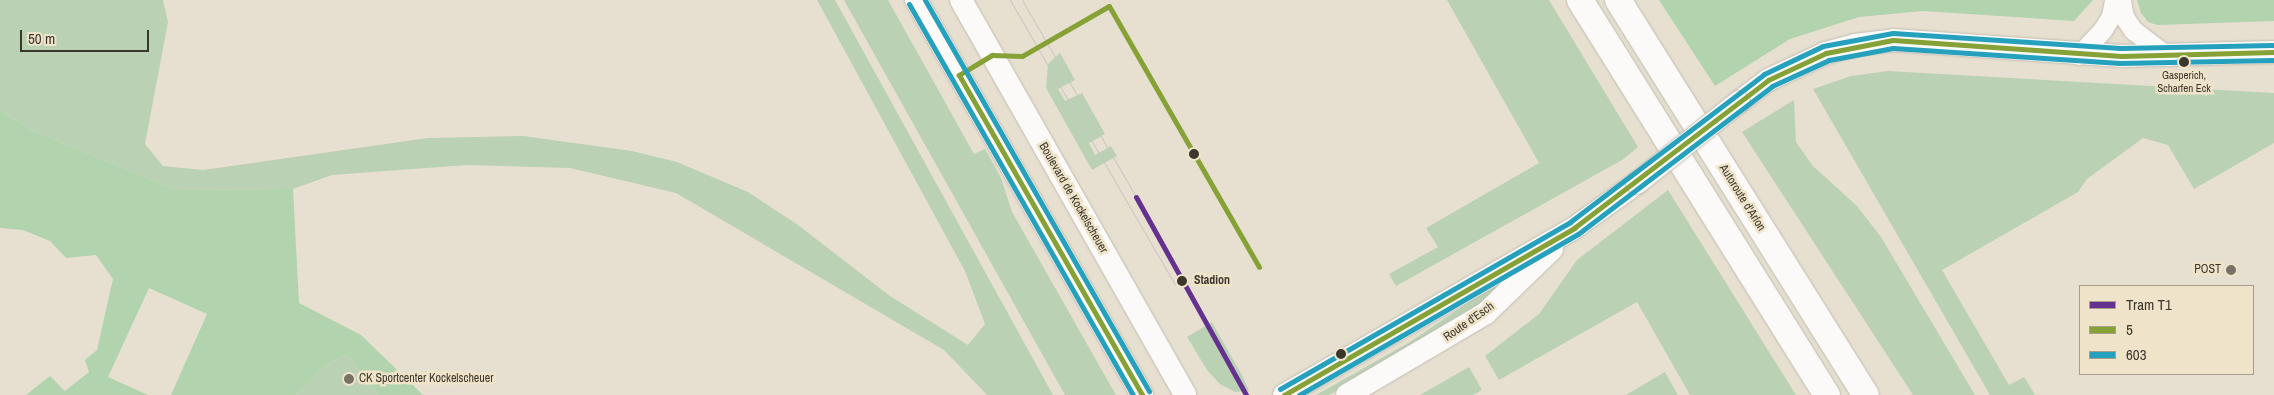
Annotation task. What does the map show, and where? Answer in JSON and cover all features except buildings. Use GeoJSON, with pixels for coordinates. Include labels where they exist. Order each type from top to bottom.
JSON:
{"type":"FeatureCollection","features":[{"type":"Feature","properties":{"kind":"highway"},"geometry":{"type":"LineString","coordinates":[[1580,0],[1827,395]]}},
{"type":"Feature","properties":{"kind":"highway","name":"Autoroute d'Arlon"},"geometry":{"type":"LineString","coordinates":[[1618,0],[1866,395]]}},
{"type":"Feature","properties":{"kind":"main road"},"geometry":{"type":"LineString","coordinates":[[916,0],[1142,395]]}},
{"type":"Feature","properties":{"kind":"main road","name":"Boulevard de Kockelscheuer"},"geometry":{"type":"LineString","coordinates":[[961,0],[1185,395]]}},
{"type":"Feature","properties":{"kind":"main road","name":"Route d'Esch"},"geometry":{"type":"LineString","coordinates":[[1284,395],[1574,228],[1638,183],[1768,80],[1797,65],[1855,44],[1893,40],[2079,55],[2167,56],[2274,52]]}},
{"type":"Feature","properties":{"kind":"main road","name":"Route d'Esch"},"geometry":{"type":"LineString","coordinates":[[1347,395],[1486,313],[1574,228]]}},
{"type":"Feature","properties":{"kind":"street"},"geometry":{"type":"LineString","coordinates":[[2079,55],[2107,22],[2114,0]]}},
{"type":"Feature","properties":{"kind":"street"},"geometry":{"type":"LineString","coordinates":[[2121,0],[2124,17],[2133,30],[2167,56]]}},
{"type":"Feature","properties":{"kind":"green space"},"geometry":{"type":"Polygon","coordinates":[[[0,0],[163,0],[168,22],[145,144],[163,166],[203,170],[428,138],[523,136],[632,151],[677,162],[748,192],[798,225],[890,296],[968,345],[985,324],[965,271],[817,0],[835,0],[1053,395],[987,395],[944,350],[676,193],[570,168],[467,165],[332,175],[293,189],[176,190],[31,130],[0,110],[0,0]]]}},
{"type":"Feature","properties":{"kind":"green space"},"geometry":{"type":"Polygon","coordinates":[[[844,0],[888,0],[974,154],[985,149],[1001,178],[1012,212],[1116,395],[1065,395],[844,0]]]}},
{"type":"Feature","properties":{"kind":"green space"},"geometry":{"type":"Polygon","coordinates":[[[1447,0],[1549,0],[1638,147],[1622,160],[1396,286],[1389,274],[1438,247],[1426,228],[1539,163],[1447,0]]]}},
{"type":"Feature","properties":{"kind":"green space"},"geometry":{"type":"Polygon","coordinates":[[[1659,0],[2093,0],[2074,21],[1923,11],[1859,17],[1790,39],[1715,86],[1659,0]]]}},
{"type":"Feature","properties":{"kind":"green space"},"geometry":{"type":"Polygon","coordinates":[[[2137,0],[2274,0],[2274,21],[2157,25],[2148,22],[2141,13],[2137,0]]]}},
{"type":"Feature","properties":{"kind":"green space"},"geometry":{"type":"Polygon","coordinates":[[[1060,53],[1075,80],[1058,89],[1065,101],[1082,93],[1105,134],[1089,143],[1095,155],[1111,146],[1117,156],[1092,170],[1046,88],[1048,64],[1060,53]]]}},
{"type":"Feature","properties":{"kind":"green space"},"geometry":{"type":"Polygon","coordinates":[[[1888,71],[2274,93],[2274,143],[2194,189],[2168,145],[2143,138],[2087,179],[2078,192],[1942,270],[2009,385],[2024,377],[2035,395],[1990,395],[1813,89],[1851,76],[1888,71]]]}},
{"type":"Feature","properties":{"kind":"green space"},"geometry":{"type":"Polygon","coordinates":[[[1794,100],[1796,142],[1813,166],[1857,206],[1881,237],[1975,395],[1913,395],[1742,132],[1794,100]]]}},
{"type":"Feature","properties":{"kind":"green space"},"geometry":{"type":"Polygon","coordinates":[[[0,110],[31,130],[176,190],[293,189],[299,303],[361,335],[423,395],[378,395],[347,354],[322,368],[296,395],[171,395],[207,314],[149,288],[108,377],[148,395],[26,395],[50,376],[65,391],[89,372],[85,360],[97,350],[113,279],[96,255],[66,258],[50,241],[23,230],[0,228],[0,110]]]}},
{"type":"Feature","properties":{"kind":"green space"},"geometry":{"type":"Polygon","coordinates":[[[1668,190],[1796,395],[1690,395],[1637,302],[1499,380],[1485,356],[1539,314],[1577,260],[1668,190]]]}},
{"type":"Feature","properties":{"kind":"green space"},"geometry":{"type":"Polygon","coordinates":[[[1494,285],[1498,289],[1492,296],[1437,334],[1329,395],[1316,395],[1410,342],[1494,285]]]}},
{"type":"Feature","properties":{"kind":"green space"},"geometry":{"type":"Polygon","coordinates":[[[1212,322],[1249,391],[1235,392],[1220,384],[1207,370],[1187,337],[1212,322]]]}},
{"type":"Feature","properties":{"kind":"green space"},"geometry":{"type":"Polygon","coordinates":[[[347,354],[378,395],[296,395],[322,368],[347,354]]]}},
{"type":"Feature","properties":{"kind":"green space"},"geometry":{"type":"Polygon","coordinates":[[[1469,367],[1482,390],[1473,395],[1420,395],[1469,367]]]}},
{"type":"Feature","properties":{"kind":"green space"},"geometry":{"type":"Polygon","coordinates":[[[1665,372],[1678,395],[1626,395],[1665,372]]]}},
{"type":"Feature","properties":{"kind":"tram line"},"geometry":{"type":"LineString","coordinates":[[1010,0],[1175,285]]}},
{"type":"Feature","properties":{"kind":"tram line"},"geometry":{"type":"LineString","coordinates":[[1022,0],[1136,197]]}},
{"type":"Feature","properties":{"kind":"tram line","name":"T1"},"geometry":{"type":"LineString","coordinates":[[1136,197],[1246,395]]}},
{"type":"Feature","properties":{"kind":"transit line"},"geometry":{"type":"LineString","coordinates":[[925,0],[1149,391]]}},
{"type":"Feature","properties":{"kind":"transit line","name":"603"},"geometry":{"type":"LineString","coordinates":[[909,4],[1133,395]]}},
{"type":"Feature","properties":{"kind":"transit line","name":"5"},"geometry":{"type":"LineString","coordinates":[[1109,6],[1022,56],[992,55],[959,75],[1142,395]]}},
{"type":"Feature","properties":{"kind":"transit line","name":"5"},"geometry":{"type":"LineString","coordinates":[[1109,6],[1259,267]]}},
{"type":"Feature","properties":{"kind":"transit line"},"geometry":{"type":"LineString","coordinates":[[1280,389],[1570,222],[1764,74],[1823,46],[1893,33],[2121,48],[2274,45]]}},
{"type":"Feature","properties":{"kind":"transit line","name":"5"},"geometry":{"type":"LineString","coordinates":[[1284,395],[1574,228],[1768,80],[1826,53],[1893,40],[2121,56],[2274,52]]}},
{"type":"Feature","properties":{"kind":"transit line","name":"603"},"geometry":{"type":"LineString","coordinates":[[1299,395],[1578,234],[1772,86],[1829,60],[1893,48],[2120,63],[2274,60]]}},
{"type":"Feature","properties":{"kind":"place","name":"Gasperich, Scharfen Eck"},"geometry":{"type":"Point","coordinates":[2184,62]}},
{"type":"Feature","properties":{"kind":"place","name":"POST"},"geometry":{"type":"Point","coordinates":[2231,270]}},
{"type":"Feature","properties":{"kind":"place","name":"Stadion"},"geometry":{"type":"Point","coordinates":[1182,281]}},
{"type":"Feature","properties":{"kind":"place","name":"CK Sportcenter Kockelscheuer"},"geometry":{"type":"Point","coordinates":[349,379]}}]}
